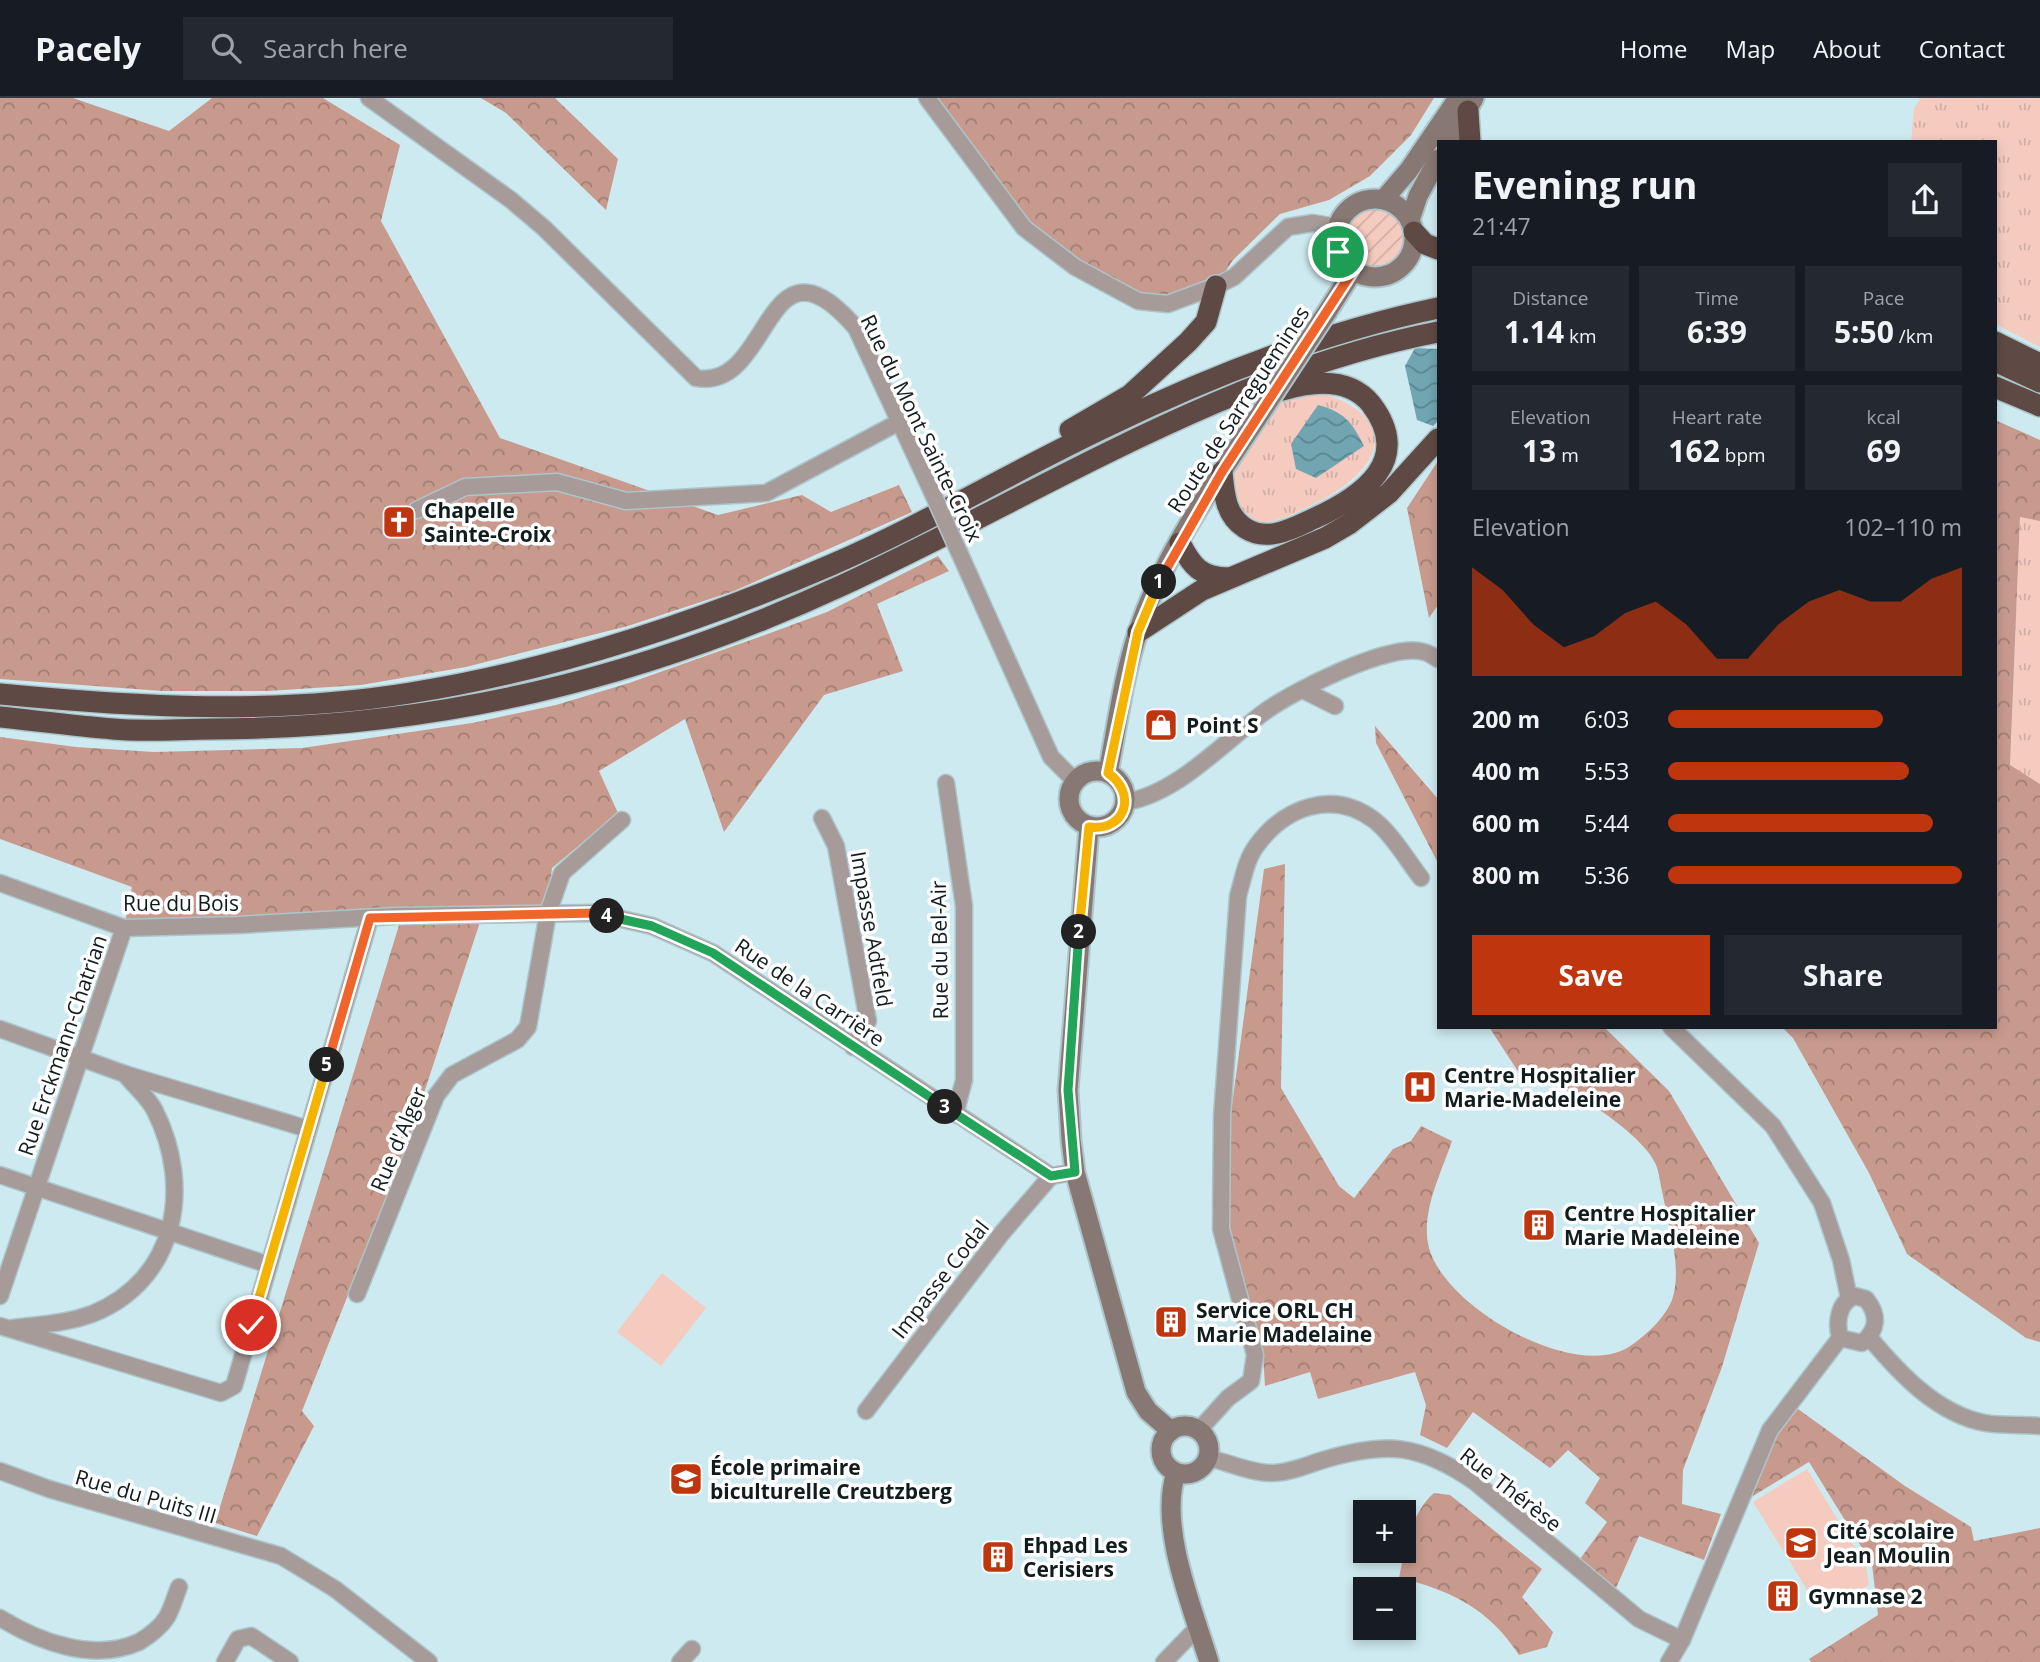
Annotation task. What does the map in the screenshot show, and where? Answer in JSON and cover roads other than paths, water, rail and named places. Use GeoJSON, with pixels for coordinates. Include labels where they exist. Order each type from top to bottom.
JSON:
{"type":"FeatureCollection","features":[{"type":"Feature","properties":{"kind":"highway"},"geometry":{"type":"LineString","coordinates":[[1464,102],[1469,140]]}},
{"type":"Feature","properties":{"kind":"highway"},"geometry":{"type":"LineString","coordinates":[[1412,226],[1425,244],[1437,249]]}},
{"type":"Feature","properties":{"kind":"highway"},"geometry":{"type":"LineString","coordinates":[[994,483],[1021,458],[1130,395],[1206,322],[1216,286]]}},
{"type":"Feature","properties":{"kind":"highway"},"geometry":{"type":"LineString","coordinates":[[0,694],[118,706],[298,704],[408,694],[525,670],[609,648],[702,617],[834,564],[1110,424],[1282,351],[1385,319],[1437,308]]}},
{"type":"Feature","properties":{"kind":"highway"},"geometry":{"type":"LineString","coordinates":[[0,717],[117,730],[300,729],[413,717],[533,695],[615,673],[723,635],[844,585],[1118,449],[1247,389],[1398,340],[1437,332]]}},
{"type":"Feature","properties":{"kind":"highway"},"geometry":{"type":"LineString","coordinates":[[1997,343],[2040,364]]}},
{"type":"Feature","properties":{"kind":"highway"},"geometry":{"type":"LineString","coordinates":[[1997,362],[2040,382]]}},
{"type":"Feature","properties":{"kind":"highway"},"geometry":{"type":"LineString","coordinates":[[1222,472],[1225,499],[1231,515],[1245,528],[1261,535],[1282,533],[1359,495],[1375,480],[1385,461],[1387,437],[1378,414],[1363,394],[1345,385],[1309,382],[1266,395],[1247,389]]}},
{"type":"Feature","properties":{"kind":"highway"},"geometry":{"type":"LineString","coordinates":[[1997,388],[2040,406]]}},
{"type":"Feature","properties":{"kind":"highway"},"geometry":{"type":"LineString","coordinates":[[1138,632],[1182,601],[1228,578],[1325,538],[1349,524],[1389,492],[1437,440]]}},
{"type":"Feature","properties":{"kind":"highway"},"geometry":{"type":"LineString","coordinates":[[1180,543],[1198,571],[1209,578],[1228,578]]}},
{"type":"Feature","properties":{"kind":"main road"},"geometry":{"type":"LineString","coordinates":[[1450,140],[1464,102]]}},
{"type":"Feature","properties":{"kind":"main road"},"geometry":{"type":"LineString","coordinates":[[1384,199],[1464,102]]}},
{"type":"Feature","properties":{"kind":"main road"},"geometry":{"type":"LineString","coordinates":[[1412,226],[1399,207],[1384,199],[1372,198],[1350,207],[1337,227],[1338,252],[1353,271],[1377,278],[1401,268],[1409,258],[1418,196],[1437,161]]}},
{"type":"Feature","properties":{"kind":"main road","name":"Route de Sarreguemines"},"geometry":{"type":"LineString","coordinates":[[1108,773],[1138,632],[1150,600],[1222,472],[1353,271]]}},
{"type":"Feature","properties":{"kind":"main road"},"geometry":{"type":"LineString","coordinates":[[1090,771],[1108,773],[1118,780],[1125,790],[1126,802],[1119,818],[1105,827],[1089,827],[1077,820],[1070,807],[1069,794],[1075,781],[1090,771]]}},
{"type":"Feature","properties":{"kind":"main road"},"geometry":{"type":"LineString","coordinates":[[1089,827],[1068,1090],[1075,1172],[1136,1392],[1148,1411],[1171,1431]]}},
{"type":"Feature","properties":{"kind":"main road"},"geometry":{"type":"LineString","coordinates":[[1187,1426],[1199,1430],[1207,1441],[1208,1458],[1196,1472],[1176,1473],[1166,1465],[1161,1453],[1163,1441],[1171,1431],[1187,1426]]}},
{"type":"Feature","properties":{"kind":"main road"},"geometry":{"type":"LineString","coordinates":[[1176,1473],[1170,1492],[1171,1516],[1177,1549],[1209,1662]]}},
{"type":"Feature","properties":{"kind":"street","name":"Rue du Mont Sainte-Croix"},"geometry":{"type":"LineString","coordinates":[[369,98],[511,200],[544,228],[696,378],[710,381],[726,376],[744,359],[777,306],[786,297],[800,292],[817,295],[838,308],[856,328],[1051,757],[1075,781]]}},
{"type":"Feature","properties":{"kind":"street"},"geometry":{"type":"LineString","coordinates":[[927,98],[1024,229],[1075,267],[1138,301],[1168,304],[1216,286],[1242,271],[1288,227],[1313,223],[1337,227]]}},
{"type":"Feature","properties":{"kind":"street"},"geometry":{"type":"LineString","coordinates":[[417,510],[466,487],[557,482],[626,500],[766,493],[899,422]]}},
{"type":"Feature","properties":{"kind":"street"},"geometry":{"type":"LineString","coordinates":[[1126,802],[1166,790],[1266,711],[1328,677],[1390,653],[1423,651],[1437,658]]}},
{"type":"Feature","properties":{"kind":"street"},"geometry":{"type":"LineString","coordinates":[[1303,690],[1335,706],[1328,677]]}},
{"type":"Feature","properties":{"kind":"street","name":"Rue du Bel-Air"},"geometry":{"type":"LineString","coordinates":[[946,783],[964,906],[964,1080],[955,1114]]}},
{"type":"Feature","properties":{"kind":"street"},"geometry":{"type":"LineString","coordinates":[[1199,1430],[1228,1398],[1251,1381],[1255,1355],[1221,1230],[1222,1116],[1238,896],[1246,867],[1256,846],[1299,808],[1335,803],[1358,810],[1376,821],[1421,878]]}},
{"type":"Feature","properties":{"kind":"street","name":"Impasse Adtfeld"},"geometry":{"type":"LineString","coordinates":[[822,818],[836,846],[868,1021],[853,1047]]}},
{"type":"Feature","properties":{"kind":"street","name":"Rue d'Alger"},"geometry":{"type":"LineString","coordinates":[[357,1294],[436,1096],[452,1075],[517,1040],[528,1027],[548,914],[562,873],[622,820]]}},
{"type":"Feature","properties":{"kind":"street","name":"Rue du Bois"},"geometry":{"type":"LineString","coordinates":[[0,883],[124,928],[370,918]]}},
{"type":"Feature","properties":{"kind":"street","name":"Rue de la Carrière"},"geometry":{"type":"LineString","coordinates":[[370,918],[595,913],[652,926],[713,953],[1051,1176]]}},
{"type":"Feature","properties":{"kind":"street"},"geometry":{"type":"LineString","coordinates":[[4,1328],[221,1393],[234,1386],[370,918]]}},
{"type":"Feature","properties":{"kind":"street","name":"Rue Erckmann-Chatrian"},"geometry":{"type":"LineString","coordinates":[[0,1296],[124,928]]}},
{"type":"Feature","properties":{"kind":"street"},"geometry":{"type":"LineString","coordinates":[[0,1029],[125,1074],[308,1129]]}},
{"type":"Feature","properties":{"kind":"street"},"geometry":{"type":"LineString","coordinates":[[1669,1662],[1682,1640],[1770,1430],[1840,1338],[1839,1316],[1849,1298],[1841,1260],[1822,1203],[1773,1126],[1673,1029]]}},
{"type":"Feature","properties":{"kind":"street"},"geometry":{"type":"LineString","coordinates":[[4,1328],[61,1325],[111,1304],[156,1263],[169,1233],[177,1190],[172,1152],[154,1109],[125,1074]]}},
{"type":"Feature","properties":{"kind":"street"},"geometry":{"type":"LineString","coordinates":[[1051,1176],[1075,1172]]}},
{"type":"Feature","properties":{"kind":"street"},"geometry":{"type":"LineString","coordinates":[[0,1175],[269,1265]]}},
{"type":"Feature","properties":{"kind":"street","name":"Impasse Codal"},"geometry":{"type":"LineString","coordinates":[[866,1411],[1002,1233],[1051,1176]]}},
{"type":"Feature","properties":{"kind":"street"},"geometry":{"type":"LineString","coordinates":[[1840,1338],[1862,1343],[1875,1326],[1873,1308],[1866,1299],[1855,1296],[1849,1298]]}},
{"type":"Feature","properties":{"kind":"street"},"geometry":{"type":"LineString","coordinates":[[1869,1337],[1888,1360],[1947,1409],[1988,1423],[2040,1426]]}},
{"type":"Feature","properties":{"kind":"street","name":"Rue Thérèse"},"geometry":{"type":"LineString","coordinates":[[1208,1458],[1270,1473],[1350,1452],[1390,1447],[1416,1450],[1455,1468],[1475,1482],[1639,1619],[1682,1640]]}},
{"type":"Feature","properties":{"kind":"street","name":"Rue du Puits III"},"geometry":{"type":"LineString","coordinates":[[0,1471],[62,1493],[281,1556],[335,1589],[429,1662]]}},
{"type":"Feature","properties":{"kind":"street"},"geometry":{"type":"LineString","coordinates":[[0,1618],[58,1649],[97,1659],[126,1651],[153,1633],[166,1618],[179,1587]]}},
{"type":"Feature","properties":{"kind":"street"},"geometry":{"type":"LineString","coordinates":[[1164,1662],[1199,1626]]}},
{"type":"Feature","properties":{"kind":"street"},"geometry":{"type":"LineString","coordinates":[[225,1662],[238,1639],[251,1636],[289,1662]]}},
{"type":"Feature","properties":{"kind":"street"},"geometry":{"type":"LineString","coordinates":[[680,1662],[692,1648]]}},
{"type":"Feature","properties":{"kind":"water"},"geometry":{"type":"Polygon","coordinates":[[[1415,348],[1437,349],[1437,422],[1433,426],[1417,420],[1405,366],[1415,348]]]}},
{"type":"Feature","properties":{"kind":"water"},"geometry":{"type":"Polygon","coordinates":[[[1318,405],[1346,419],[1364,446],[1316,478],[1296,469],[1291,444],[1318,405]]]}},
{"type":"Feature","properties":{"kind":"place","name":"Chapelle Sainte-Croix"},"geometry":{"type":"Point","coordinates":[399,522]}},
{"type":"Feature","properties":{"kind":"place","name":"Point S"},"geometry":{"type":"Point","coordinates":[1161,725]}},
{"type":"Feature","properties":{"kind":"place","name":"Centre Hospitalier Marie-Madeleine"},"geometry":{"type":"Point","coordinates":[1420,1087]}},
{"type":"Feature","properties":{"kind":"place","name":"Centre Hospitalier Marie Madeleine"},"geometry":{"type":"Point","coordinates":[1539,1225]}},
{"type":"Feature","properties":{"kind":"place","name":"Service ORL CH Marie Madelaine"},"geometry":{"type":"Point","coordinates":[1171,1322]}},
{"type":"Feature","properties":{"kind":"place","name":"École primaire biculturelle Creutzberg"},"geometry":{"type":"Point","coordinates":[686,1479]}},
{"type":"Feature","properties":{"kind":"place","name":"Cité scolaire Jean Moulin"},"geometry":{"type":"Point","coordinates":[1801,1543]}},
{"type":"Feature","properties":{"kind":"place","name":"Ehpad Les Cerisiers"},"geometry":{"type":"Point","coordinates":[998,1557]}},
{"type":"Feature","properties":{"kind":"place","name":"Gymnase 2"},"geometry":{"type":"Point","coordinates":[1783,1596]}}]}
